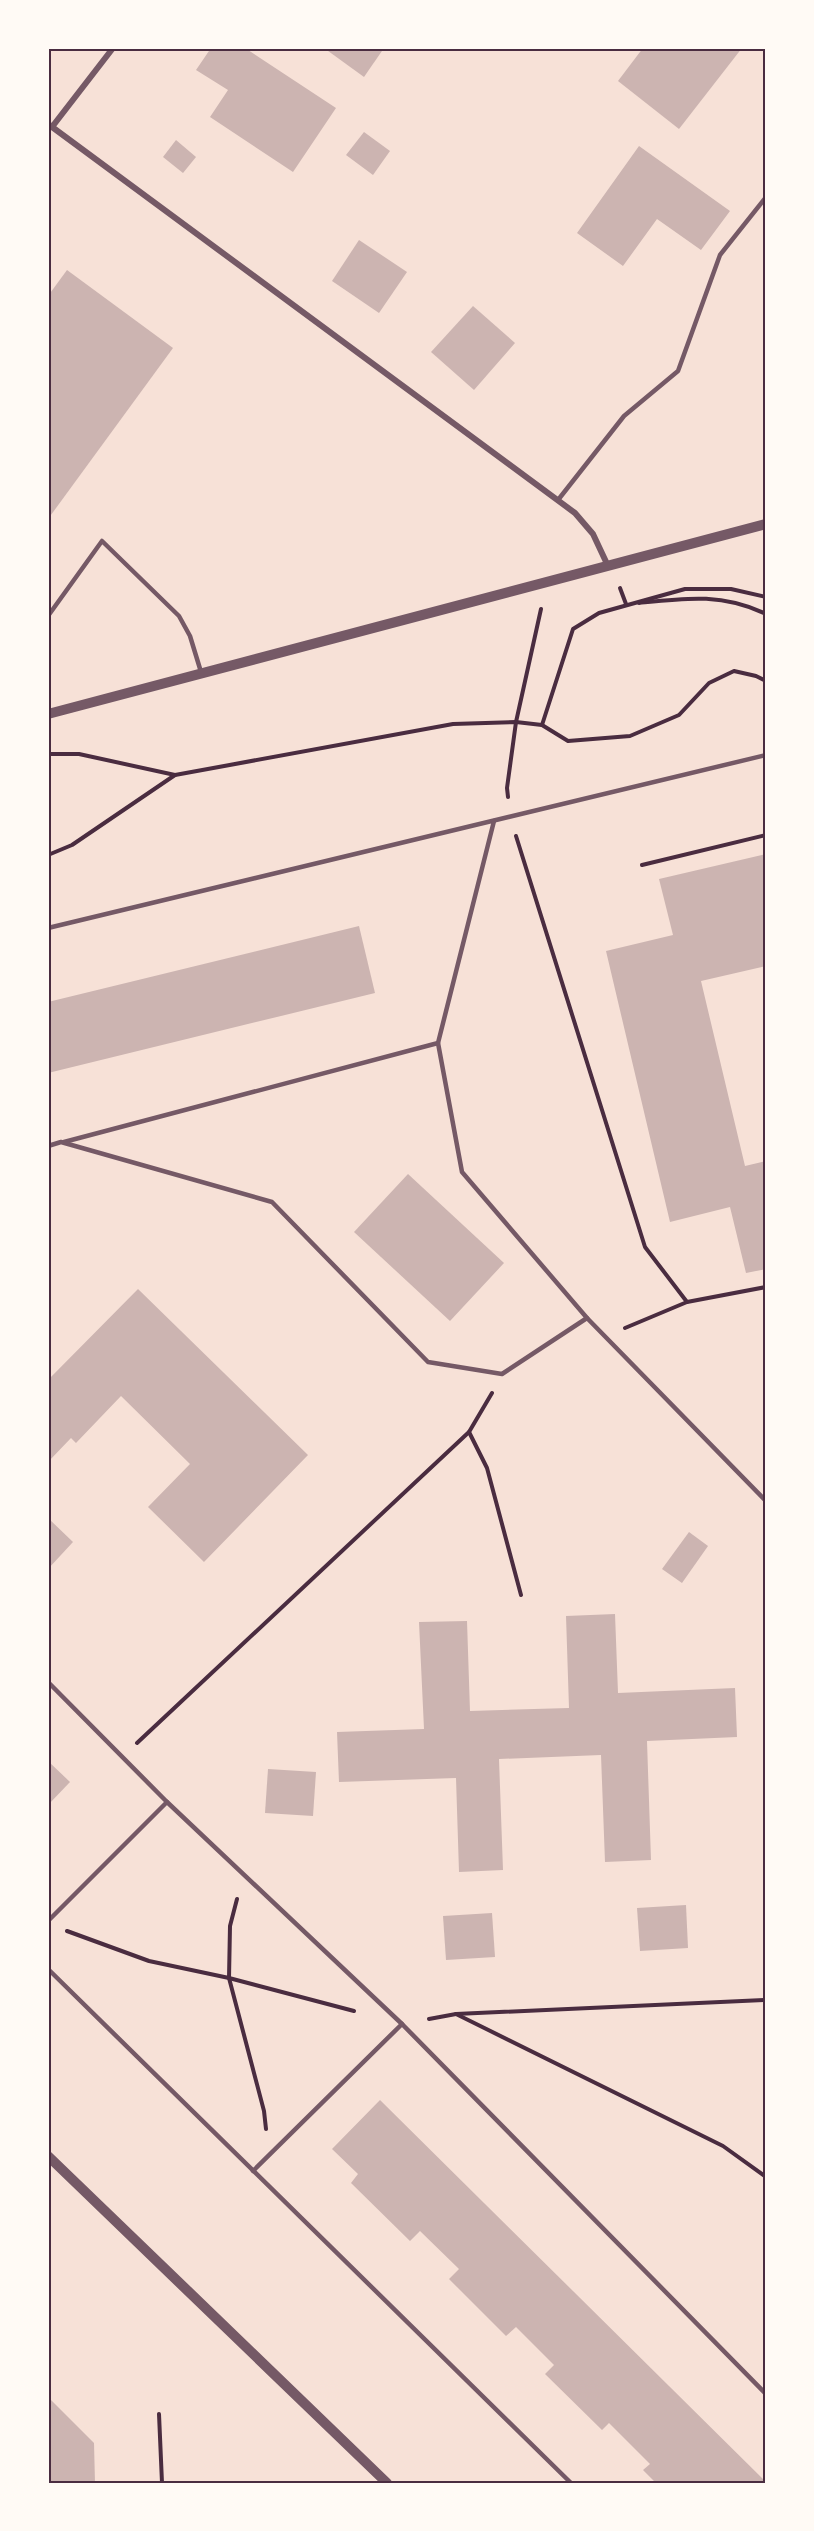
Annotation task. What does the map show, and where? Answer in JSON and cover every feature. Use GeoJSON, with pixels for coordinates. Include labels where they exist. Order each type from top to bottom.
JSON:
{"type":"FeatureCollection","features":[{"type":"Feature","properties":{"kind":"street"},"geometry":{"type":"LineString","coordinates":[[113,48],[50,125],[575,513],[593,534],[608,566]]}},
{"type":"Feature","properties":{"kind":"street"},"geometry":{"type":"LineString","coordinates":[[48,714],[766,524]]}},
{"type":"Feature","properties":{"kind":"street"},"geometry":{"type":"LineString","coordinates":[[48,2156],[387,2483]]}},
{"type":"Feature","properties":{"kind":"lane"},"geometry":{"type":"LineString","coordinates":[[558,500],[624,416],[678,371],[720,255],[766,197]]}},
{"type":"Feature","properties":{"kind":"lane"},"geometry":{"type":"LineString","coordinates":[[48,616],[102,541],[179,616],[190,636],[201,673]]}},
{"type":"Feature","properties":{"kind":"lane"},"geometry":{"type":"LineString","coordinates":[[48,928],[766,755]]}},
{"type":"Feature","properties":{"kind":"lane"},"geometry":{"type":"LineString","coordinates":[[494,821],[438,1043],[462,1172],[587,1318],[766,1501]]}},
{"type":"Feature","properties":{"kind":"lane"},"geometry":{"type":"LineString","coordinates":[[48,1146],[438,1043]]}},
{"type":"Feature","properties":{"kind":"lane"},"geometry":{"type":"LineString","coordinates":[[61,1142],[272,1202],[428,1362],[502,1374],[587,1318]]}},
{"type":"Feature","properties":{"kind":"lane"},"geometry":{"type":"LineString","coordinates":[[48,1682],[167,1802],[402,2024],[766,2394]]}},
{"type":"Feature","properties":{"kind":"lane"},"geometry":{"type":"LineString","coordinates":[[48,1921],[167,1802]]}},
{"type":"Feature","properties":{"kind":"lane"},"geometry":{"type":"LineString","coordinates":[[48,1970],[571,2483]]}},
{"type":"Feature","properties":{"kind":"lane"},"geometry":{"type":"LineString","coordinates":[[253,2171],[402,2024]]}},
{"type":"Feature","properties":{"kind":"path"},"geometry":{"type":"LineString","coordinates":[[619,586],[626,604]]}},
{"type":"Feature","properties":{"kind":"path"},"geometry":{"type":"LineString","coordinates":[[542,725],[573,629],[599,613],[685,588],[731,589],[766,597]]}},
{"type":"Feature","properties":{"kind":"path"},"geometry":{"type":"LineString","coordinates":[[626,604],[712,598],[744,604],[766,614]]}},
{"type":"Feature","properties":{"kind":"path"},"geometry":{"type":"LineString","coordinates":[[543,600],[516,722],[507,788],[510,817],[645,1247],[687,1302]]}},
{"type":"Feature","properties":{"kind":"path"},"geometry":{"type":"LineString","coordinates":[[48,754],[78,754],[175,775],[453,724],[516,722],[542,725],[568,741],[630,736],[679,715],[709,683],[734,671],[766,681]]}},
{"type":"Feature","properties":{"kind":"path"},"geometry":{"type":"LineString","coordinates":[[48,855],[72,845],[175,775]]}},
{"type":"Feature","properties":{"kind":"path"},"geometry":{"type":"LineString","coordinates":[[642,865],[766,835]]}},
{"type":"Feature","properties":{"kind":"path"},"geometry":{"type":"LineString","coordinates":[[605,1336],[687,1302],[766,1287]]}},
{"type":"Feature","properties":{"kind":"path"},"geometry":{"type":"LineString","coordinates":[[122,1757],[469,1432],[502,1374]]}},
{"type":"Feature","properties":{"kind":"path"},"geometry":{"type":"LineString","coordinates":[[469,1432],[487,1468],[521,1595]]}},
{"type":"Feature","properties":{"kind":"path"},"geometry":{"type":"LineString","coordinates":[[244,1875],[230,1926],[229,1978],[264,2111],[268,2156]]}},
{"type":"Feature","properties":{"kind":"path"},"geometry":{"type":"LineString","coordinates":[[456,2014],[723,2146],[766,2177]]}},
{"type":"Feature","properties":{"kind":"path"},"geometry":{"type":"LineString","coordinates":[[159,2414],[162,2483]]}},
{"type":"Feature","properties":{"kind":"building"},"geometry":{"type":"Polygon","coordinates":[[[211,48],[245,48],[336,108],[293,172],[210,117],[228,90],[196,70],[211,48]]]}},
{"type":"Feature","properties":{"kind":"building"},"geometry":{"type":"Polygon","coordinates":[[[324,48],[384,48],[364,77],[324,48]]]}},
{"type":"Feature","properties":{"kind":"building"},"geometry":{"type":"Polygon","coordinates":[[[643,48],[742,48],[679,129],[618,81],[643,48]]]}},
{"type":"Feature","properties":{"kind":"building"},"geometry":{"type":"Polygon","coordinates":[[[364,132],[390,151],[373,175],[346,155],[364,132]]]}},
{"type":"Feature","properties":{"kind":"building"},"geometry":{"type":"Polygon","coordinates":[[[176,140],[196,157],[183,173],[163,157],[176,140]]]}},
{"type":"Feature","properties":{"kind":"building"},"geometry":{"type":"Polygon","coordinates":[[[639,146],[730,211],[701,250],[657,219],[623,266],[577,233],[639,146]]]}},
{"type":"Feature","properties":{"kind":"building"},"geometry":{"type":"Polygon","coordinates":[[[359,240],[407,272],[379,313],[332,281],[359,240]]]}},
{"type":"Feature","properties":{"kind":"building"},"geometry":{"type":"Polygon","coordinates":[[[67,270],[173,348],[48,519],[48,296],[67,270]]]}},
{"type":"Feature","properties":{"kind":"building"},"geometry":{"type":"Polygon","coordinates":[[[473,306],[515,343],[474,390],[431,352],[473,306]]]}},
{"type":"Feature","properties":{"kind":"building"},"geometry":{"type":"Polygon","coordinates":[[[766,854],[766,966],[701,981],[745,1166],[766,1161],[766,1269],[746,1273],[730,1207],[670,1222],[606,951],[673,935],[659,879],[766,854]]]}},
{"type":"Feature","properties":{"kind":"building"},"geometry":{"type":"Polygon","coordinates":[[[359,926],[375,993],[48,1073],[48,1002],[359,926]]]}},
{"type":"Feature","properties":{"kind":"building"},"geometry":{"type":"Polygon","coordinates":[[[408,1174],[504,1263],[450,1321],[354,1232],[408,1174]]]}},
{"type":"Feature","properties":{"kind":"building"},"geometry":{"type":"Polygon","coordinates":[[[138,1289],[308,1455],[204,1562],[148,1507],[190,1464],[121,1396],[76,1443],[71,1438],[48,1462],[48,1380],[138,1289]]]}},
{"type":"Feature","properties":{"kind":"building"},"geometry":{"type":"Polygon","coordinates":[[[48,1518],[73,1542],[48,1569],[48,1518]]]}},
{"type":"Feature","properties":{"kind":"building"},"geometry":{"type":"Polygon","coordinates":[[[689,1532],[708,1546],[682,1583],[662,1569],[689,1532]]]}},
{"type":"Feature","properties":{"kind":"building"},"geometry":{"type":"Polygon","coordinates":[[[615,1614],[618,1693],[735,1688],[737,1737],[647,1741],[651,1860],[605,1862],[601,1755],[499,1759],[503,1870],[459,1872],[456,1778],[339,1782],[337,1732],[424,1729],[419,1622],[467,1621],[470,1711],[569,1708],[566,1616],[615,1614]]]}},
{"type":"Feature","properties":{"kind":"building"},"geometry":{"type":"Polygon","coordinates":[[[48,1761],[70,1782],[48,1805],[48,1761]]]}},
{"type":"Feature","properties":{"kind":"building"},"geometry":{"type":"Polygon","coordinates":[[[268,1769],[316,1772],[313,1816],[265,1813],[268,1769]]]}},
{"type":"Feature","properties":{"kind":"building"},"geometry":{"type":"Polygon","coordinates":[[[686,1905],[688,1948],[640,1951],[637,1908],[686,1905]]]}},
{"type":"Feature","properties":{"kind":"building"},"geometry":{"type":"Polygon","coordinates":[[[492,1913],[495,1957],[446,1960],[443,1916],[492,1913]]]}},
{"type":"Feature","properties":{"kind":"building"},"geometry":{"type":"Polygon","coordinates":[[[380,2100],[766,2483],[656,2483],[643,2470],[650,2464],[609,2423],[602,2430],[545,2374],[554,2365],[516,2327],[506,2336],[449,2279],[459,2269],[420,2231],[410,2241],[351,2183],[358,2174],[332,2149],[380,2100]]]}},
{"type":"Feature","properties":{"kind":"building"},"geometry":{"type":"Polygon","coordinates":[[[48,2397],[94,2443],[95,2483],[48,2483],[48,2397]]]}}]}
